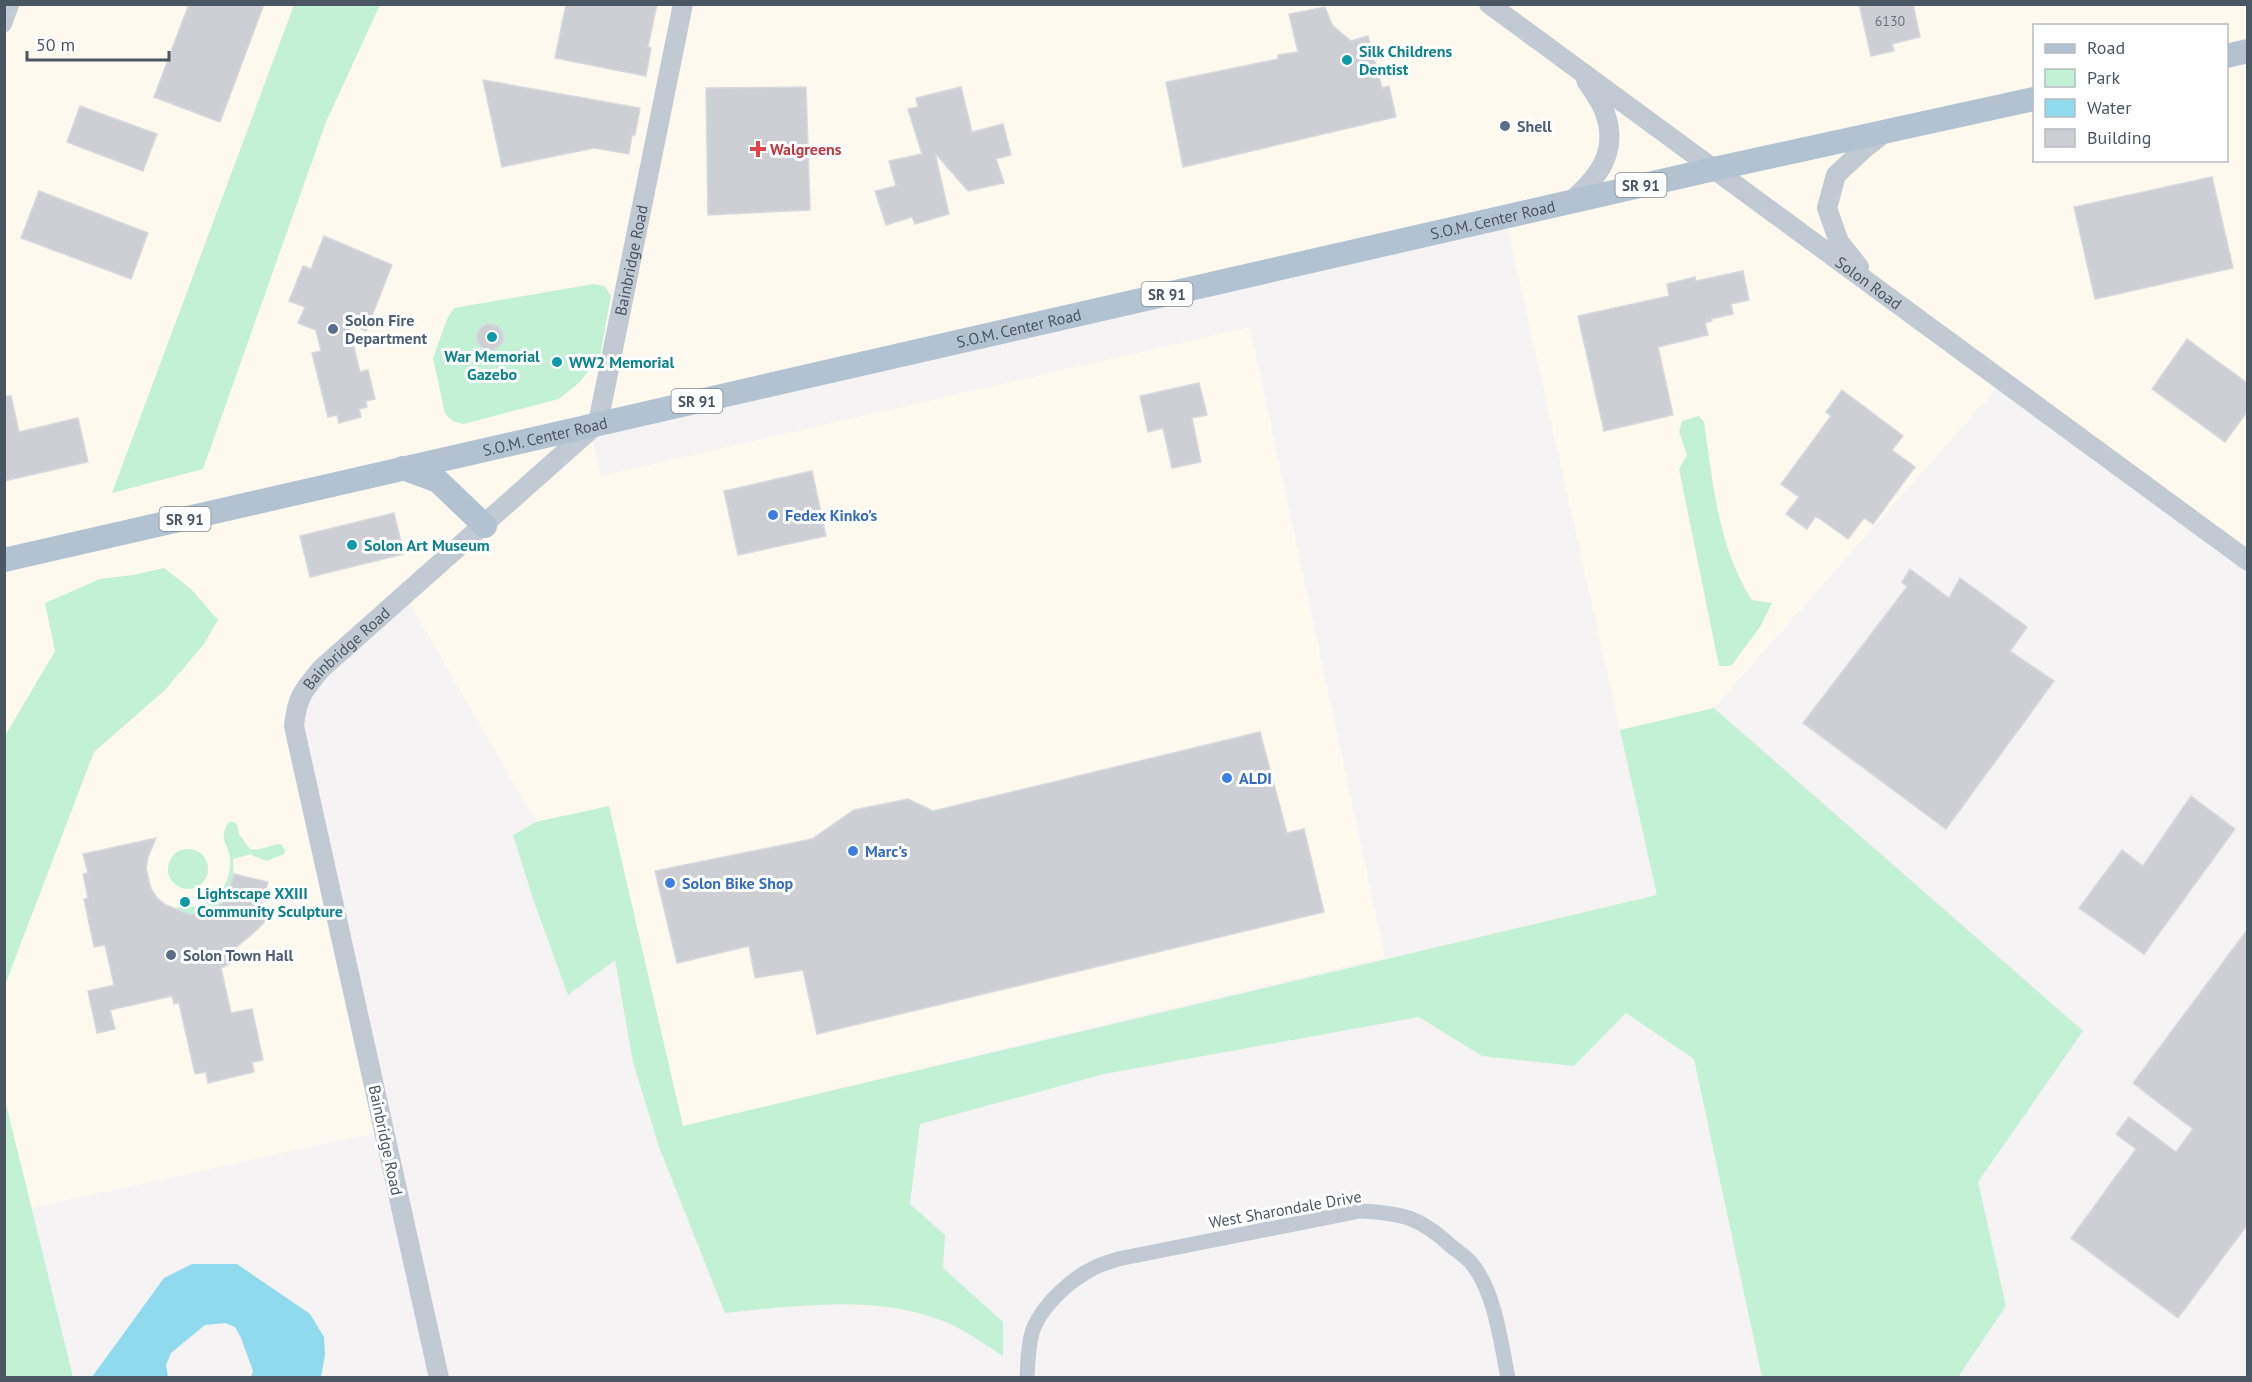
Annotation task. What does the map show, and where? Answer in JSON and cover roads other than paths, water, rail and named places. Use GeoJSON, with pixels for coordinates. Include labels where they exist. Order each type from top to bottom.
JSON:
{"type":"FeatureCollection","features":[{"type":"Feature","properties":{"kind":"main road"},"geometry":{"type":"LineString","coordinates":[[2228,56],[2247,51]]}},
{"type":"Feature","properties":{"kind":"main road","name":"S.O.M. Center Road"},"geometry":{"type":"LineString","coordinates":[[4,560],[1714,169],[2033,99]]}},
{"type":"Feature","properties":{"kind":"main road"},"geometry":{"type":"LineString","coordinates":[[403,468],[438,481],[485,526]]}},
{"type":"Feature","properties":{"kind":"street"},"geometry":{"type":"LineString","coordinates":[[4,25],[12,4]]}},
{"type":"Feature","properties":{"kind":"street","name":"Bainbridge Road"},"geometry":{"type":"LineString","coordinates":[[439,1377],[294,726],[296,704],[304,689],[321,669],[485,526],[598,423],[683,4]]}},
{"type":"Feature","properties":{"kind":"street","name":"Solon Road"},"geometry":{"type":"LineString","coordinates":[[1489,4],[2247,561]]}},
{"type":"Feature","properties":{"kind":"street"},"geometry":{"type":"LineString","coordinates":[[1569,202],[1590,184],[1605,163],[1609,137],[1605,113],[1582,72]]}},
{"type":"Feature","properties":{"kind":"street"},"geometry":{"type":"LineString","coordinates":[[1873,286],[1839,242],[1827,208],[1836,175],[1886,132]]}},
{"type":"Feature","properties":{"kind":"street","name":"West Sharondale Drive"},"geometry":{"type":"LineString","coordinates":[[1027,1377],[1028,1356],[1034,1328],[1045,1310],[1073,1282],[1092,1269],[1118,1259],[1360,1211],[1388,1212],[1414,1219],[1434,1230],[1473,1264],[1485,1287],[1494,1314],[1508,1377]]}},
{"type":"Feature","properties":{"kind":"water"},"geometry":{"type":"Polygon","coordinates":[[[192,1264],[237,1264],[310,1314],[324,1337],[325,1355],[321,1377],[251,1377],[253,1371],[241,1338],[235,1327],[225,1323],[205,1325],[171,1353],[166,1365],[168,1377],[92,1377],[164,1278],[192,1264]]]}},
{"type":"Feature","properties":{"kind":"place","name":"Silk Childrens Dentist"},"geometry":{"type":"Point","coordinates":[1347,60]}},
{"type":"Feature","properties":{"kind":"place","name":"Shell"},"geometry":{"type":"Point","coordinates":[1505,126]}},
{"type":"Feature","properties":{"kind":"place","name":"Walgreens"},"geometry":{"type":"Point","coordinates":[758,149]}},
{"type":"Feature","properties":{"kind":"place","name":"Solon Fire Department"},"geometry":{"type":"Point","coordinates":[333,329]}},
{"type":"Feature","properties":{"kind":"place","name":"War Memorial Gazebo"},"geometry":{"type":"Point","coordinates":[492,337]}},
{"type":"Feature","properties":{"kind":"place","name":"WW2 Memorial"},"geometry":{"type":"Point","coordinates":[557,362]}},
{"type":"Feature","properties":{"kind":"place","name":"Fedex Kinko's"},"geometry":{"type":"Point","coordinates":[773,515]}},
{"type":"Feature","properties":{"kind":"place","name":"Solon Art Museum"},"geometry":{"type":"Point","coordinates":[352,545]}},
{"type":"Feature","properties":{"kind":"place","name":"ALDI"},"geometry":{"type":"Point","coordinates":[1227,778]}},
{"type":"Feature","properties":{"kind":"place","name":"Marc's"},"geometry":{"type":"Point","coordinates":[853,851]}},
{"type":"Feature","properties":{"kind":"place","name":"Solon Bike Shop"},"geometry":{"type":"Point","coordinates":[670,883]}},
{"type":"Feature","properties":{"kind":"place","name":"Lightscape XXIII Community Sculpture"},"geometry":{"type":"Point","coordinates":[185,902]}},
{"type":"Feature","properties":{"kind":"place","name":"Solon Town Hall"},"geometry":{"type":"Point","coordinates":[171,955]}}]}
